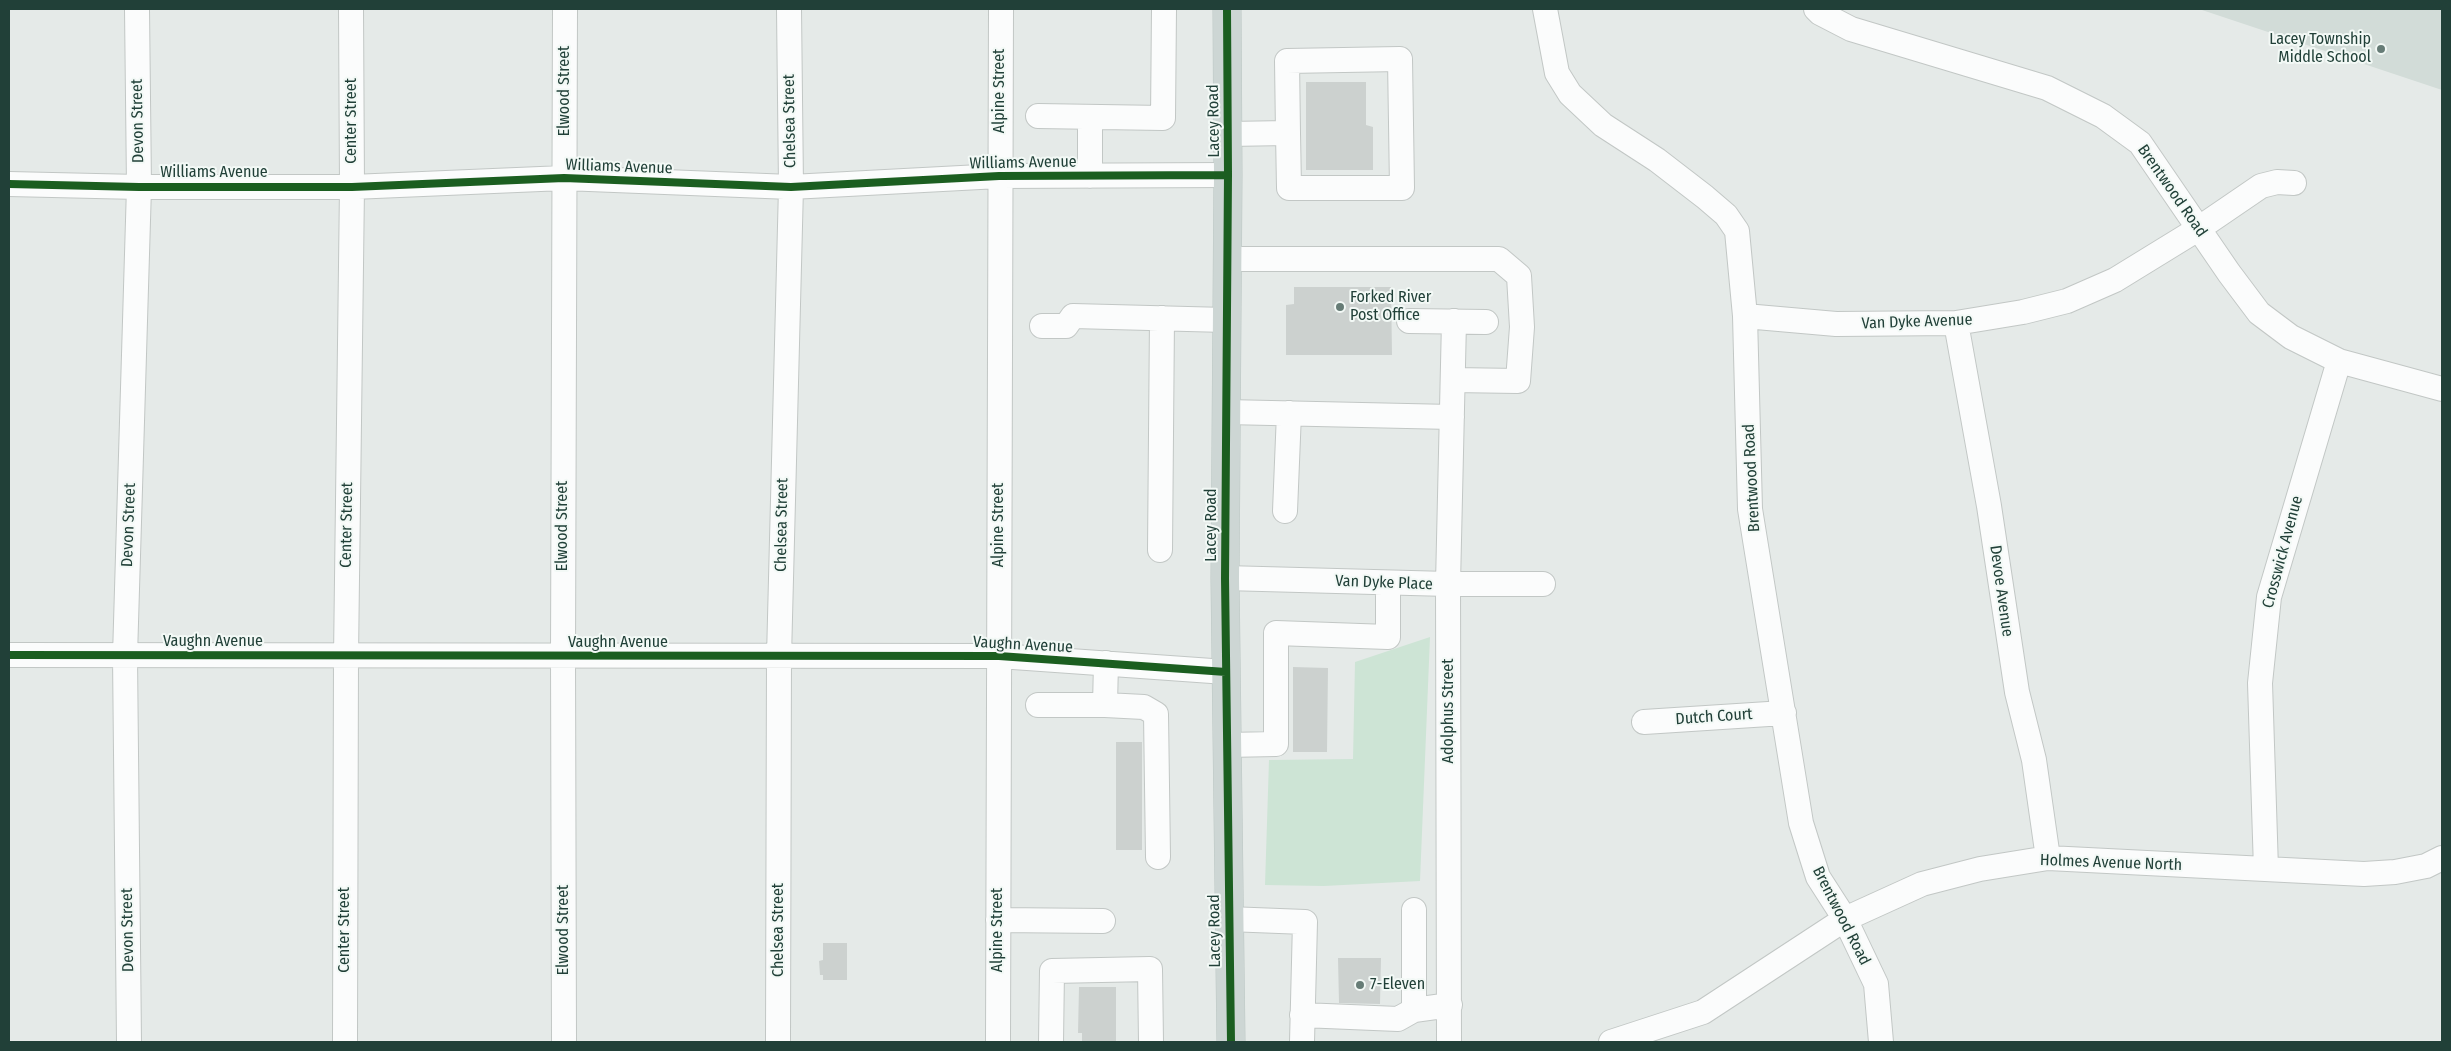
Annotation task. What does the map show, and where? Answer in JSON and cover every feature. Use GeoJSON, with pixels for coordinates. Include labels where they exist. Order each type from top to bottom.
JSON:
{"type":"FeatureCollection","features":[{"type":"Feature","properties":{"kind":"main road","name":"Lacey Road"},"geometry":{"type":"LineString","coordinates":[[1227,9],[1228,175],[1225,578],[1230,1042]]}},
{"type":"Feature","properties":{"kind":"street","name":"Devon Street"},"geometry":{"type":"LineString","coordinates":[[129,1042],[125,656],[139,187],[137,9]]}},
{"type":"Feature","properties":{"kind":"street","name":"Center Street"},"geometry":{"type":"LineString","coordinates":[[345,1042],[346,656],[352,187],[351,9]]}},
{"type":"Feature","properties":{"kind":"street","name":"Elwood Street"},"geometry":{"type":"LineString","coordinates":[[564,1042],[565,9]]}},
{"type":"Feature","properties":{"kind":"street","name":"Chelsea Street"},"geometry":{"type":"LineString","coordinates":[[778,1042],[779,657],[791,187],[789,9]]}},
{"type":"Feature","properties":{"kind":"street","name":"Alpine Street"},"geometry":{"type":"LineString","coordinates":[[998,1042],[1000,9]]}},
{"type":"Feature","properties":{"kind":"street"},"geometry":{"type":"LineString","coordinates":[[1038,116],[1163,118],[1164,9]]}},
{"type":"Feature","properties":{"kind":"street","name":"Brentwood Road"},"geometry":{"type":"LineString","coordinates":[[1545,9],[1557,73],[1570,94],[1603,125],[1657,160],[1705,198],[1726,216],[1737,231],[1745,316],[1750,509],[1801,822],[1818,877],[1845,918],[1876,984],[1881,1042]]}},
{"type":"Feature","properties":{"kind":"street","name":"Brentwood Road"},"geometry":{"type":"LineString","coordinates":[[1816,9],[1851,30],[2047,88],[2103,116],[2140,143],[2172,187],[2198,229],[2259,313],[2291,337],[2339,361],[2442,390]]}},
{"type":"Feature","properties":{"kind":"street"},"geometry":{"type":"LineString","coordinates":[[1400,60],[1402,188],[1289,188],[1288,133],[1288,61],[1400,60]]}},
{"type":"Feature","properties":{"kind":"street"},"geometry":{"type":"LineString","coordinates":[[1090,117],[1090,176]]}},
{"type":"Feature","properties":{"kind":"street"},"geometry":{"type":"LineString","coordinates":[[1228,134],[1288,133]]}},
{"type":"Feature","properties":{"kind":"street","name":"Williams Avenue"},"geometry":{"type":"LineString","coordinates":[[9,184],[139,187],[352,187],[564,178],[791,187],[999,176],[1228,175]]}},
{"type":"Feature","properties":{"kind":"street","name":"Van Dyke Avenue"},"geometry":{"type":"LineString","coordinates":[[1745,316],[1836,324],[1956,323],[2023,312],[2067,301],[2115,280],[2198,229],[2261,186],[2277,182],[2294,183]]}},
{"type":"Feature","properties":{"kind":"street"},"geometry":{"type":"LineString","coordinates":[[1227,258],[1500,259],[1519,276],[1522,327],[1518,381],[1453,380]]}},
{"type":"Feature","properties":{"kind":"street"},"geometry":{"type":"LineString","coordinates":[[1042,326],[1066,326],[1073,316],[1226,320]]}},
{"type":"Feature","properties":{"kind":"street"},"geometry":{"type":"LineString","coordinates":[[1160,550],[1162,318]]}},
{"type":"Feature","properties":{"kind":"street"},"geometry":{"type":"LineString","coordinates":[[1409,320],[1486,322]]}},
{"type":"Feature","properties":{"kind":"street","name":"Adolphus Street"},"geometry":{"type":"LineString","coordinates":[[1450,1042],[1448,584],[1454,322]]}},
{"type":"Feature","properties":{"kind":"street","name":"Devoe Avenue"},"geometry":{"type":"LineString","coordinates":[[1956,323],[1989,506],[2016,684],[2034,760],[2048,858]]}},
{"type":"Feature","properties":{"kind":"street","name":"Crosswick Avenue"},"geometry":{"type":"LineString","coordinates":[[2266,869],[2260,684],[2269,597],[2339,361]]}},
{"type":"Feature","properties":{"kind":"street"},"geometry":{"type":"LineString","coordinates":[[1226,412],[1452,417]]}},
{"type":"Feature","properties":{"kind":"street"},"geometry":{"type":"LineString","coordinates":[[1285,512],[1289,413]]}},
{"type":"Feature","properties":{"kind":"street","name":"Van Dyke Place"},"geometry":{"type":"LineString","coordinates":[[1225,578],[1388,583],[1543,584]]}},
{"type":"Feature","properties":{"kind":"street"},"geometry":{"type":"LineString","coordinates":[[1227,745],[1276,744],[1276,633],[1388,638],[1388,583]]}},
{"type":"Feature","properties":{"kind":"street","name":"Vaughn Avenue"},"geometry":{"type":"LineString","coordinates":[[9,655],[999,656],[1226,672]]}},
{"type":"Feature","properties":{"kind":"street"},"geometry":{"type":"LineString","coordinates":[[1105,705],[1106,663]]}},
{"type":"Feature","properties":{"kind":"street"},"geometry":{"type":"LineString","coordinates":[[1038,705],[1144,706],[1156,714],[1158,857]]}},
{"type":"Feature","properties":{"kind":"street","name":"Dutch Court"},"geometry":{"type":"LineString","coordinates":[[1644,722],[1784,713]]}},
{"type":"Feature","properties":{"kind":"street","name":"Holmes Avenue North"},"geometry":{"type":"LineString","coordinates":[[1611,1042],[1639,1038],[1703,1012],[1845,918],[1922,884],[1980,870],[2048,858],[2364,874],[2418,867],[2442,858]]}},
{"type":"Feature","properties":{"kind":"street"},"geometry":{"type":"LineString","coordinates":[[1414,910],[1414,1010]]}},
{"type":"Feature","properties":{"kind":"street"},"geometry":{"type":"LineString","coordinates":[[1228,919],[1305,922],[1302,1042]]}},
{"type":"Feature","properties":{"kind":"street"},"geometry":{"type":"LineString","coordinates":[[998,920],[1103,921]]}},
{"type":"Feature","properties":{"kind":"street"},"geometry":{"type":"LineString","coordinates":[[1051,1042],[1052,971],[1150,969],[1150,1042]]}},
{"type":"Feature","properties":{"kind":"street"},"geometry":{"type":"LineString","coordinates":[[1302,1015],[1398,1019],[1414,1010],[1450,1005]]}},
{"type":"Feature","properties":{"kind":"shaded area","name":"Lacey Township Middle School"},"geometry":{"type":"Polygon","coordinates":[[[2199,9],[2442,9],[2442,90],[2199,9]]]}},
{"type":"Feature","properties":{"kind":"green space"},"geometry":{"type":"Polygon","coordinates":[[[1430,637],[1420,881],[1324,886],[1265,885],[1269,760],[1353,759],[1355,662],[1430,637]]]}},
{"type":"Feature","properties":{"kind":"building"},"geometry":{"type":"Polygon","coordinates":[[[1306,82],[1366,82],[1366,125],[1373,127],[1373,170],[1306,170],[1306,82]]]}},
{"type":"Feature","properties":{"kind":"building"},"geometry":{"type":"Polygon","coordinates":[[[1294,287],[1391,287],[1392,355],[1286,355],[1286,305],[1294,304],[1294,287]]]}},
{"type":"Feature","properties":{"kind":"building"},"geometry":{"type":"Polygon","coordinates":[[[1293,667],[1328,668],[1327,752],[1293,752],[1293,667]]]}},
{"type":"Feature","properties":{"kind":"building"},"geometry":{"type":"Polygon","coordinates":[[[1116,742],[1142,742],[1142,850],[1116,850],[1116,742]]]}},
{"type":"Feature","properties":{"kind":"building"},"geometry":{"type":"Polygon","coordinates":[[[823,943],[847,943],[847,980],[823,980],[823,975],[820,975],[819,961],[823,960],[823,943]]]}},
{"type":"Feature","properties":{"kind":"building","name":"7-Eleven"},"geometry":{"type":"Polygon","coordinates":[[[1338,958],[1381,958],[1380,1004],[1339,1003],[1338,958]]]}},
{"type":"Feature","properties":{"kind":"building"},"geometry":{"type":"Polygon","coordinates":[[[1079,987],[1116,987],[1116,1042],[1082,1042],[1082,1033],[1078,1033],[1079,987]]]}},
{"type":"Feature","properties":{"kind":"cycle path"},"geometry":{"type":"LineString","coordinates":[[1227,9],[1228,175],[1225,578],[1231,1042]]}},
{"type":"Feature","properties":{"kind":"cycle path"},"geometry":{"type":"LineString","coordinates":[[9,184],[139,187],[352,187],[564,178],[791,187],[999,176],[1228,175]]}},
{"type":"Feature","properties":{"kind":"cycle path"},"geometry":{"type":"LineString","coordinates":[[9,655],[999,656],[1226,672]]}},
{"type":"Feature","properties":{"kind":"place","name":"Lacey Township Middle School"},"geometry":{"type":"Point","coordinates":[2381,49]}},
{"type":"Feature","properties":{"kind":"place","name":"Forked River Post Office"},"geometry":{"type":"Point","coordinates":[1340,307]}},
{"type":"Feature","properties":{"kind":"place","name":"7-Eleven"},"geometry":{"type":"Point","coordinates":[1360,985]}}]}
